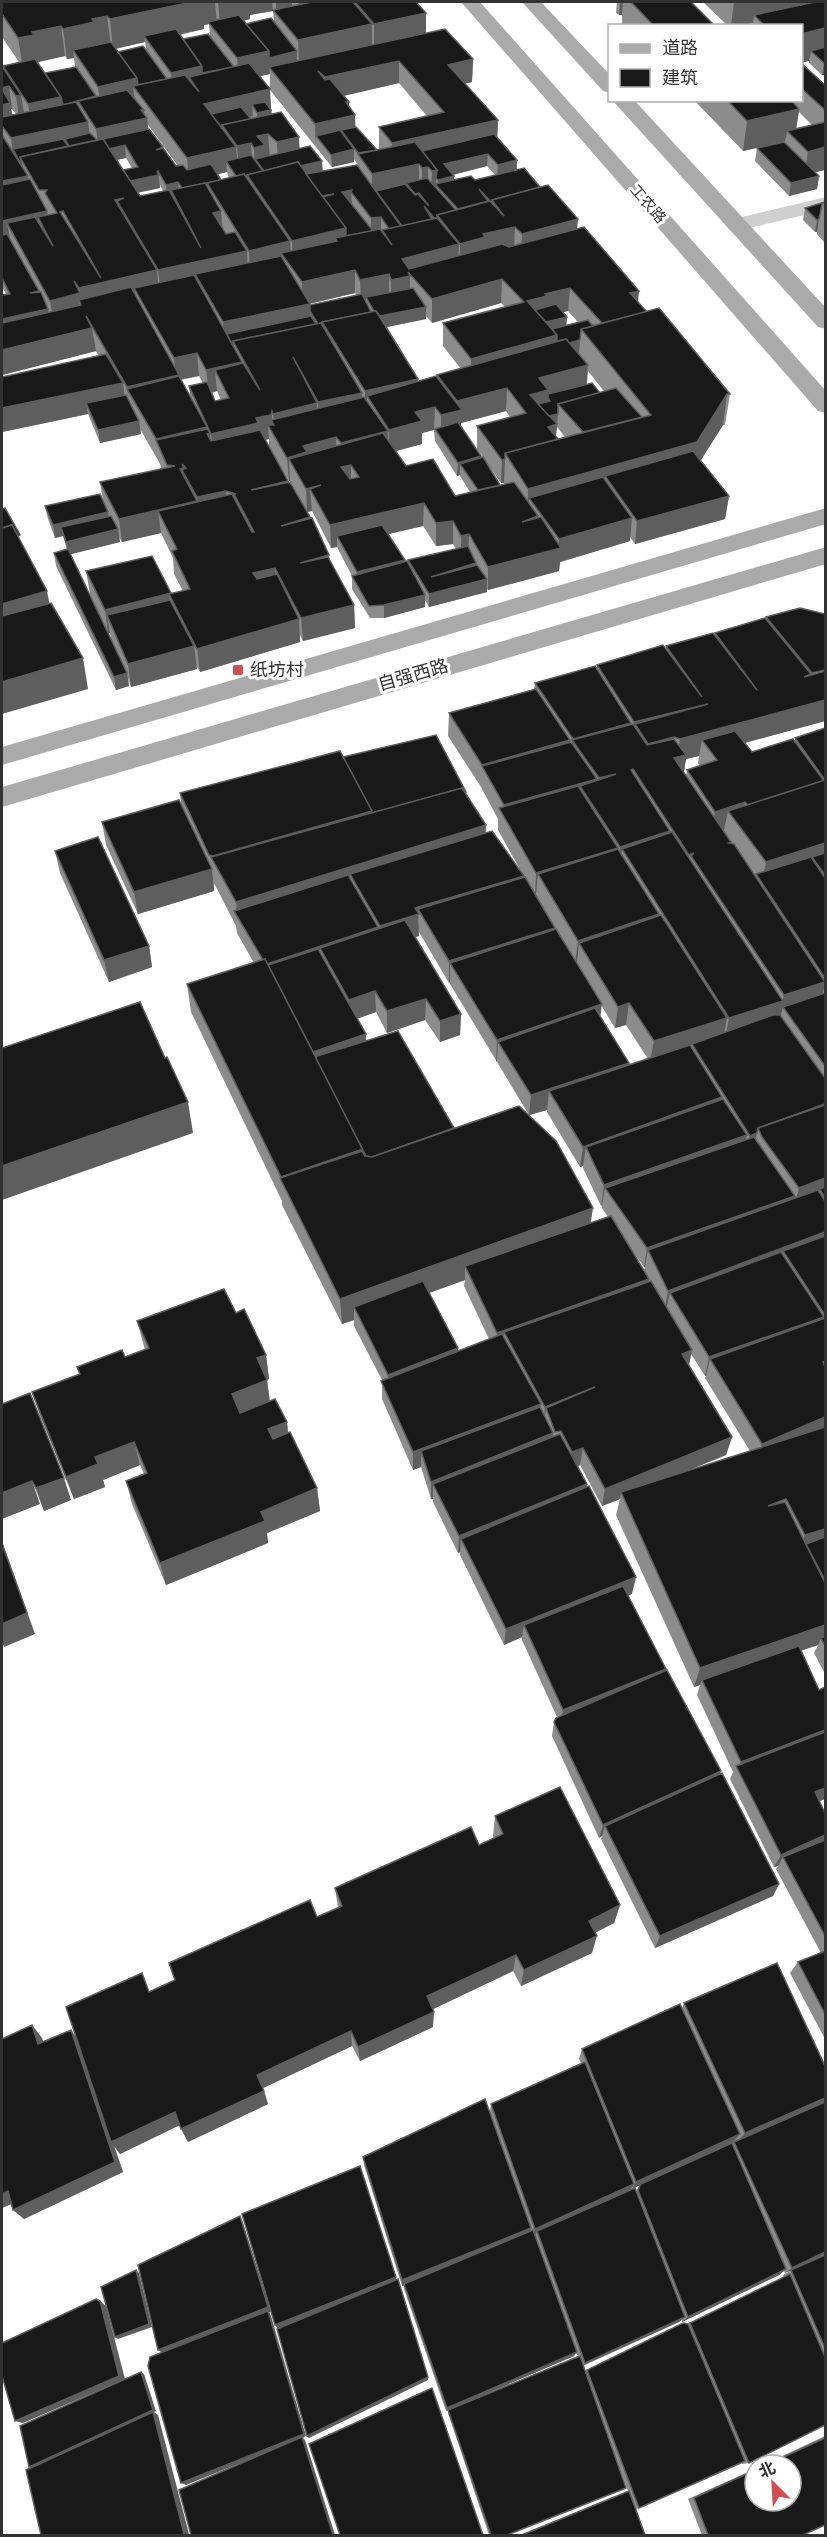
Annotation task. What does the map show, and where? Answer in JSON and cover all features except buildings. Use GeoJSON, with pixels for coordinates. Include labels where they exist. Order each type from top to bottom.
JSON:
{"type":"FeatureCollection","features":[{"type":"Feature","properties":{"kind":"main road","name":"工农路"},"geometry":{"type":"LineString","coordinates":[[470,2],[825,406]]}},
{"type":"Feature","properties":{"kind":"main road"},"geometry":{"type":"LineString","coordinates":[[531,2],[608,86]]}},
{"type":"Feature","properties":{"kind":"main road"},"geometry":{"type":"LineString","coordinates":[[624,102],[825,322]]}},
{"type":"Feature","properties":{"kind":"main road","name":"自强西路"},"geometry":{"type":"LineString","coordinates":[[2,756],[825,516]]}},
{"type":"Feature","properties":{"kind":"main road","name":"自强西路"},"geometry":{"type":"LineString","coordinates":[[2,797],[825,555]]}},
{"type":"Feature","properties":{"kind":"lane"},"geometry":{"type":"LineString","coordinates":[[737,225],[825,202]]}},
{"type":"Feature","properties":{"kind":"place","name":"纸坊村"},"geometry":{"type":"Point","coordinates":[238,670]}}]}
